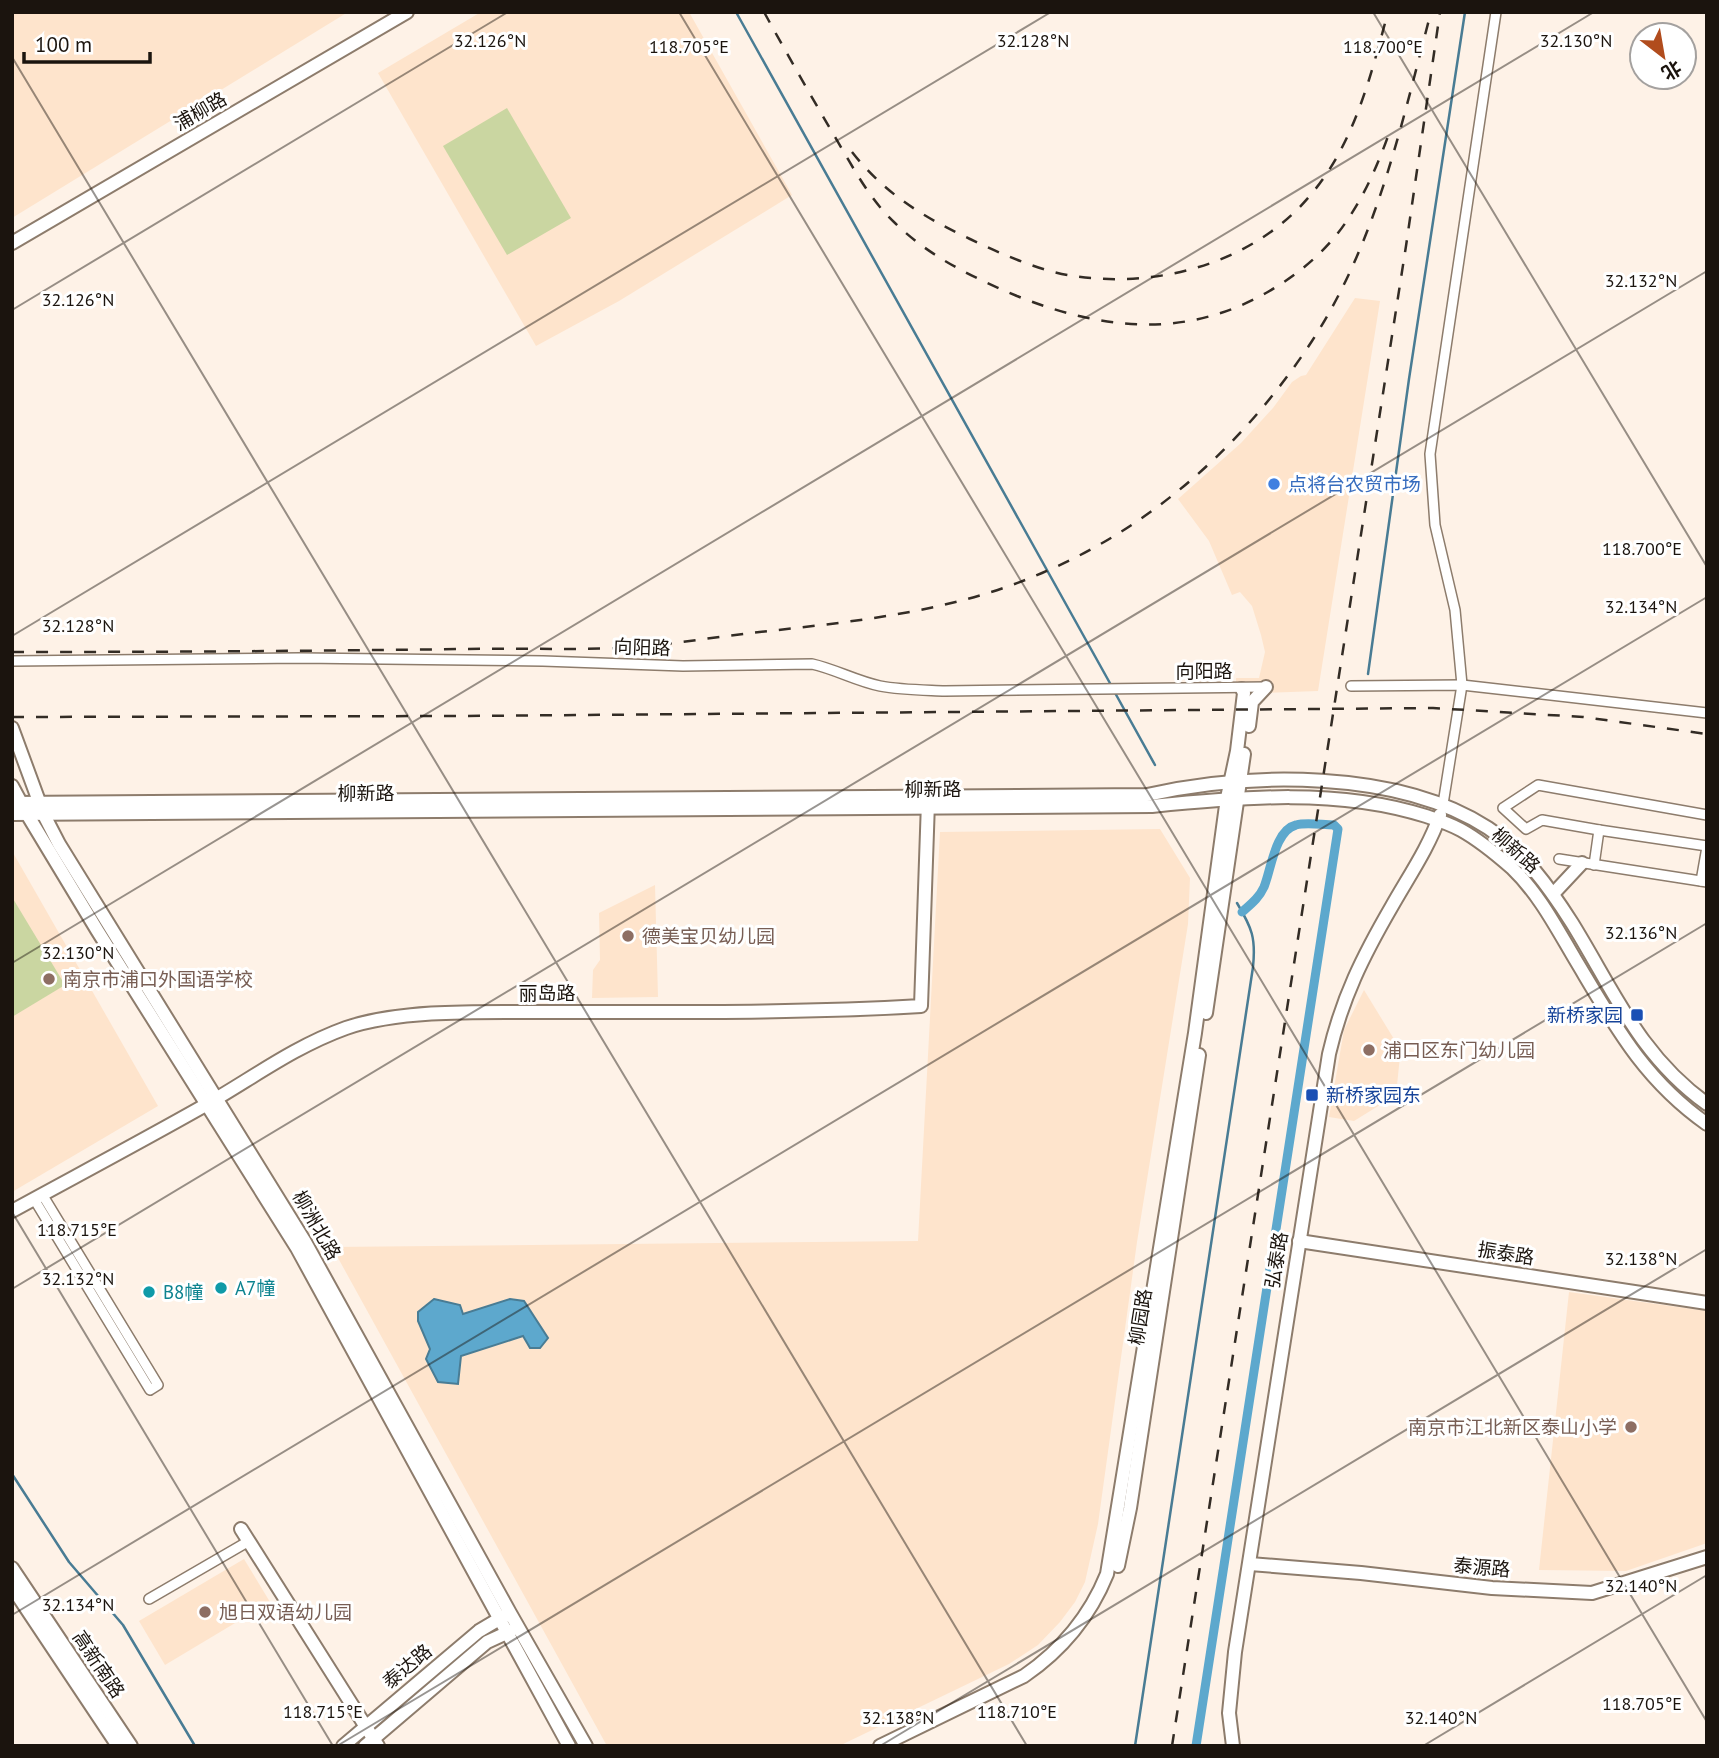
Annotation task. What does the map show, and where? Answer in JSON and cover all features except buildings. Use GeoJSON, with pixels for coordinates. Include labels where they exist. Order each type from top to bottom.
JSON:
{"type":"FeatureCollection","features":[{"type":"Feature","properties":{"kind":"street","name":"浦柳路"},"geometry":{"type":"LineString","coordinates":[[12,243],[407,12]]}},
{"type":"Feature","properties":{"kind":"street"},"geometry":{"type":"LineString","coordinates":[[1443,804],[1462,685],[1455,610],[1436,525],[1430,454],[1496,12]]}},
{"type":"Feature","properties":{"kind":"street","name":"向阳路"},"geometry":{"type":"LineString","coordinates":[[12,661],[300,658],[683,666],[812,664],[831,668],[879,686],[905,689],[1136,690],[1266,687]]}},
{"type":"Feature","properties":{"kind":"street"},"geometry":{"type":"LineString","coordinates":[[1350,686],[1462,685],[1707,713]]}},
{"type":"Feature","properties":{"kind":"street"},"geometry":{"type":"LineString","coordinates":[[1232,799],[1252,702],[1266,687]]}},
{"type":"Feature","properties":{"kind":"street"},"geometry":{"type":"LineString","coordinates":[[1235,781],[1242,689]]}},
{"type":"Feature","properties":{"kind":"street","name":"柳洲北路"},"geometry":{"type":"LineString","coordinates":[[12,728],[42,810],[77,875],[297,1248],[512,1630],[586,1746]]}},
{"type":"Feature","properties":{"kind":"street","name":"柳新路"},"geometry":{"type":"LineString","coordinates":[[12,814],[20,807],[42,810],[928,802],[1147,795],[1187,786],[1235,781],[1286,780],[1356,784],[1443,804],[1470,817],[1508,844],[1553,894],[1648,1049],[1678,1082],[1707,1104]]}},
{"type":"Feature","properties":{"kind":"street"},"geometry":{"type":"LineString","coordinates":[[1559,859],[1704,881],[1707,847],[1542,820],[1526,829],[1503,808],[1504,805],[1538,785],[1707,815]]}},
{"type":"Feature","properties":{"kind":"street","name":"柳洲北路"},"geometry":{"type":"LineString","coordinates":[[12,786],[20,807],[211,1101]]}},
{"type":"Feature","properties":{"kind":"street","name":"柳新路"},"geometry":{"type":"LineString","coordinates":[[928,802],[1152,806],[1232,799],[1328,799],[1369,802],[1405,809],[1438,820],[1459,829],[1487,848],[1538,897],[1644,1068],[1676,1101],[1707,1124]]}},
{"type":"Feature","properties":{"kind":"street","name":"柳园路"},"geometry":{"type":"LineString","coordinates":[[880,1746],[1024,1676],[1039,1666],[1081,1623],[1093,1605],[1107,1574],[1232,799]]}},
{"type":"Feature","properties":{"kind":"street","name":"柳园路"},"geometry":{"type":"LineString","coordinates":[[898,1746],[1016,1688],[1044,1671],[1057,1661],[1087,1627],[1112,1584],[1132,1496],[1232,799]]}},
{"type":"Feature","properties":{"kind":"street","name":"丽岛路"},"geometry":{"type":"LineString","coordinates":[[12,1211],[211,1101],[282,1057],[346,1028],[403,1016],[832,1011],[921,1006],[928,802]]}},
{"type":"Feature","properties":{"kind":"street","name":"弘泰路"},"geometry":{"type":"LineString","coordinates":[[1233,1746],[1229,1713],[1231,1685],[1321,1093],[1338,1017],[1353,976],[1430,840],[1443,804]]}},
{"type":"Feature","properties":{"kind":"street"},"geometry":{"type":"LineString","coordinates":[[1553,894],[1588,864],[1599,830]]}},
{"type":"Feature","properties":{"kind":"street"},"geometry":{"type":"LineString","coordinates":[[38,1197],[158,1385],[150,1390],[38,1197]]}},
{"type":"Feature","properties":{"kind":"street","name":"振泰路"},"geometry":{"type":"LineString","coordinates":[[1298,1241],[1707,1303]]}},
{"type":"Feature","properties":{"kind":"street"},"geometry":{"type":"LineString","coordinates":[[241,1529],[366,1725],[372,1743]]}},
{"type":"Feature","properties":{"kind":"street"},"geometry":{"type":"LineString","coordinates":[[149,1600],[249,1541]]}},
{"type":"Feature","properties":{"kind":"street","name":"泰源路"},"geometry":{"type":"LineString","coordinates":[[1250,1564],[1492,1588],[1592,1593],[1707,1558]]}},
{"type":"Feature","properties":{"kind":"street","name":"高新南路"},"geometry":{"type":"LineString","coordinates":[[12,1568],[131,1746]]}},
{"type":"Feature","properties":{"kind":"street","name":"高新南路"},"geometry":{"type":"LineString","coordinates":[[12,1587],[118,1746]]}},
{"type":"Feature","properties":{"kind":"street","name":"泰达路"},"geometry":{"type":"LineString","coordinates":[[343,1746],[479,1630],[504,1616]]}},
{"type":"Feature","properties":{"kind":"street","name":"柳洲北路"},"geometry":{"type":"LineString","coordinates":[[512,1630],[569,1746]]}},
{"type":"Feature","properties":{"kind":"street","name":"泰达路"},"geometry":{"type":"LineString","coordinates":[[372,1743],[486,1642],[512,1630]]}},
{"type":"Feature","properties":{"kind":"shaded area"},"geometry":{"type":"Polygon","coordinates":[[[12,12],[348,12],[12,218],[12,12]]]}},
{"type":"Feature","properties":{"kind":"shaded area"},"geometry":{"type":"Polygon","coordinates":[[[481,12],[689,12],[792,195],[619,301],[536,346],[378,73],[481,12]]]}},
{"type":"Feature","properties":{"kind":"shaded area","name":"点将台农贸市场"},"geometry":{"type":"Polygon","coordinates":[[[1355,298],[1380,301],[1318,691],[1236,694],[1236,678],[1259,678],[1265,652],[1261,635],[1252,606],[1240,592],[1232,595],[1209,541],[1178,499],[1241,443],[1273,408],[1292,382],[1306,375],[1355,298]]]}},
{"type":"Feature","properties":{"kind":"shaded area"},"geometry":{"type":"Polygon","coordinates":[[[1160,829],[1190,878],[1188,924],[1137,1242],[1098,1524],[1085,1582],[1075,1602],[1038,1645],[1009,1664],[839,1746],[607,1746],[332,1247],[918,1241],[940,832],[1160,829]]]}},
{"type":"Feature","properties":{"kind":"shaded area","name":"南京市浦口外国语学校"},"geometry":{"type":"Polygon","coordinates":[[[12,851],[158,1106],[12,1192],[12,851]]]}},
{"type":"Feature","properties":{"kind":"shaded area","name":"德美宝贝幼儿园"},"geometry":{"type":"Polygon","coordinates":[[[655,885],[658,997],[592,998],[593,970],[600,960],[599,913],[655,885]]]}},
{"type":"Feature","properties":{"kind":"shaded area","name":"浦口区东门幼儿园"},"geometry":{"type":"Polygon","coordinates":[[[1364,990],[1397,1044],[1400,1056],[1396,1095],[1354,1121],[1329,1117],[1344,1030],[1364,990]]]}},
{"type":"Feature","properties":{"kind":"shaded area","name":"南京市江北新区泰山小学"},"geometry":{"type":"Polygon","coordinates":[[[1569,1292],[1707,1311],[1707,1543],[1626,1571],[1539,1570],[1569,1292]]]}},
{"type":"Feature","properties":{"kind":"shaded area","name":"旭日双语幼儿园"},"geometry":{"type":"Polygon","coordinates":[[[244,1559],[270,1602],[165,1665],[139,1621],[244,1559]]]}},
{"type":"Feature","properties":{"kind":"green space"},"geometry":{"type":"Polygon","coordinates":[[[507,108],[571,218],[507,255],[443,146],[507,108]]]}},
{"type":"Feature","properties":{"kind":"green space"},"geometry":{"type":"Polygon","coordinates":[[[12,897],[65,985],[12,1017],[12,897]]]}},
{"type":"Feature","properties":{"kind":"water"},"geometry":{"type":"Polygon","coordinates":[[[434,1299],[460,1305],[463,1314],[510,1299],[524,1301],[548,1338],[540,1348],[530,1348],[523,1336],[461,1356],[458,1384],[438,1382],[426,1359],[430,1349],[418,1321],[418,1312],[434,1299]]]}},
{"type":"Feature","properties":{"kind":"waterway"},"geometry":{"type":"LineString","coordinates":[[736,12],[1111,685]]}},
{"type":"Feature","properties":{"kind":"waterway"},"geometry":{"type":"LineString","coordinates":[[1368,674],[1409,379],[1465,12]]}},
{"type":"Feature","properties":{"kind":"waterway"},"geometry":{"type":"LineString","coordinates":[[1114,691],[1155,765]]}},
{"type":"Feature","properties":{"kind":"waterway"},"geometry":{"type":"LineString","coordinates":[[1196,1746],[1338,829],[1334,825],[1310,824],[1289,828],[1278,842],[1262,891],[1242,912]]}},
{"type":"Feature","properties":{"kind":"waterway"},"geometry":{"type":"LineString","coordinates":[[1135,1746],[1253,967],[1252,934],[1237,903]]}},
{"type":"Feature","properties":{"kind":"waterway"},"geometry":{"type":"LineString","coordinates":[[12,1474],[69,1562],[123,1625],[195,1746]]}},
{"type":"Feature","properties":{"kind":"railway"},"geometry":{"type":"LineString","coordinates":[[764,12],[869,193],[908,235],[968,274],[1017,296],[1049,308],[1112,322],[1174,323],[1204,318],[1235,308],[1278,286],[1312,261],[1340,230],[1367,186],[1391,128]]}},
{"type":"Feature","properties":{"kind":"railway"},"geometry":{"type":"LineString","coordinates":[[852,152],[877,180],[920,213],[1021,261],[1062,274],[1107,279],[1173,274],[1235,253],[1290,216],[1313,192],[1328,172],[1351,129],[1368,83],[1388,12]]}},
{"type":"Feature","properties":{"kind":"railway"},"geometry":{"type":"LineString","coordinates":[[12,652],[636,647],[899,614],[972,598],[1042,573],[1122,531],[1194,477],[1227,447],[1257,414],[1312,341],[1335,303],[1354,263],[1385,182],[1431,12]]}},
{"type":"Feature","properties":{"kind":"railway"},"geometry":{"type":"LineString","coordinates":[[1172,1746],[1406,246],[1440,12]]}},
{"type":"Feature","properties":{"kind":"railway"},"geometry":{"type":"LineString","coordinates":[[12,717],[1433,708],[1583,717],[1707,734]]}},
{"type":"Feature","properties":{"kind":"place","name":"点将台农贸市场"},"geometry":{"type":"Point","coordinates":[1274,484]}},
{"type":"Feature","properties":{"kind":"place","name":"德美宝贝幼儿园"},"geometry":{"type":"Point","coordinates":[628,936]}},
{"type":"Feature","properties":{"kind":"place","name":"南京市浦口外国语学校"},"geometry":{"type":"Point","coordinates":[49,979]}},
{"type":"Feature","properties":{"kind":"place","name":"新桥家园"},"geometry":{"type":"Point","coordinates":[1637,1015]}},
{"type":"Feature","properties":{"kind":"place","name":"浦口区东门幼儿园"},"geometry":{"type":"Point","coordinates":[1369,1050]}},
{"type":"Feature","properties":{"kind":"place","name":"新桥家园东"},"geometry":{"type":"Point","coordinates":[1312,1095]}},
{"type":"Feature","properties":{"kind":"place","name":"A7幢"},"geometry":{"type":"Point","coordinates":[221,1288]}},
{"type":"Feature","properties":{"kind":"place","name":"B8幢"},"geometry":{"type":"Point","coordinates":[149,1292]}},
{"type":"Feature","properties":{"kind":"place","name":"南京市江北新区泰山小学"},"geometry":{"type":"Point","coordinates":[1631,1427]}},
{"type":"Feature","properties":{"kind":"place","name":"旭日双语幼儿园"},"geometry":{"type":"Point","coordinates":[205,1612]}}]}
